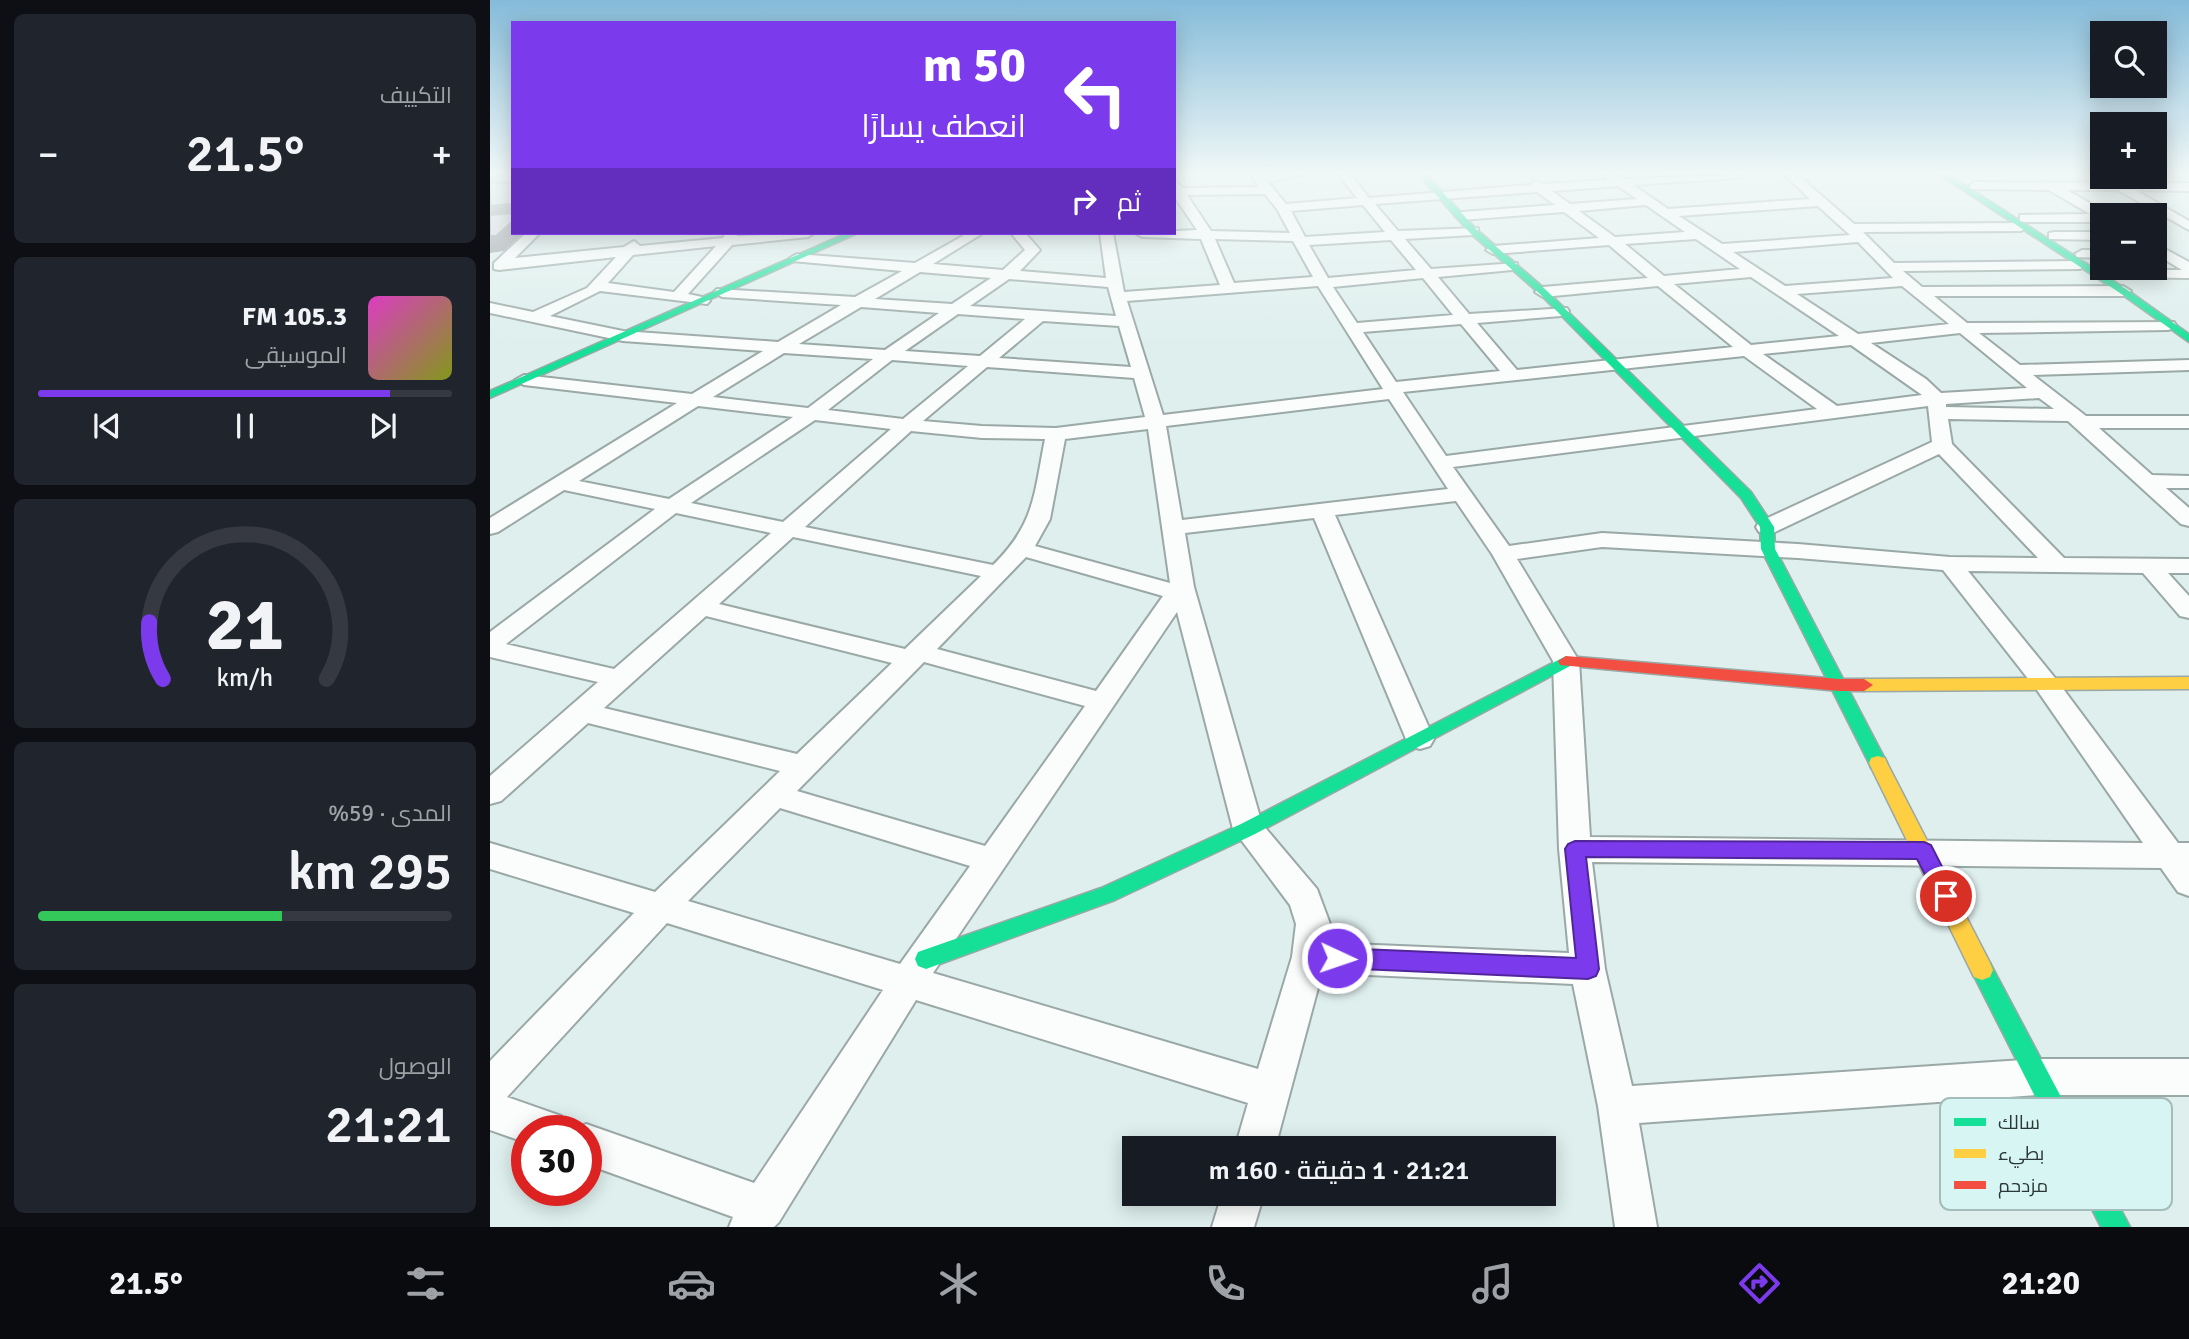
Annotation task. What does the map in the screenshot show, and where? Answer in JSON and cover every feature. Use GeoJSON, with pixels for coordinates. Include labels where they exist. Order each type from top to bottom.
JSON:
{"type":"FeatureCollection","features":[{"type":"Feature","properties":{"kind":"street"},"geometry":{"type":"LineString","coordinates":[[1296,232],[1323,282],[1392,390],[1503,554],[1566,661],[1575,849],[1588,969],[1617,1107],[1636,1227]]}},
{"type":"Feature","properties":{"kind":"street"},"geometry":{"type":"LineString","coordinates":[[1389,232],[1512,375]]}},
{"type":"Feature","properties":{"kind":"street"},"geometry":{"type":"LineString","coordinates":[[1176,234],[1299,239],[1456,232]]}},
{"type":"Feature","properties":{"kind":"street"},"geometry":{"type":"LineString","coordinates":[[1474,232],[1543,292],[1746,495],[2047,1098]]}},
{"type":"Feature","properties":{"kind":"street"},"geometry":{"type":"LineString","coordinates":[[1600,232],[1748,351],[1833,412]]}},
{"type":"Feature","properties":{"kind":"street"},"geometry":{"type":"LineString","coordinates":[[1693,232],[1920,383],[1938,406],[1942,445],[2057,564]]}},
{"type":"Feature","properties":{"kind":"street"},"geometry":{"type":"LineString","coordinates":[[1717,249],[1866,232]]}},
{"type":"Feature","properties":{"kind":"street"},"geometry":{"type":"LineString","coordinates":[[2039,232],[2123,291],[2174,319]]}},
{"type":"Feature","properties":{"kind":"street"},"geometry":{"type":"LineString","coordinates":[[2046,232],[2054,236],[2081,260],[2090,263]]}},
{"type":"Feature","properties":{"kind":"street"},"geometry":{"type":"LineString","coordinates":[[1855,233],[1912,287],[2043,391],[2189,519]]}},
{"type":"Feature","properties":{"kind":"street"},"geometry":{"type":"LineString","coordinates":[[1206,234],[1229,288]]}},
{"type":"Feature","properties":{"kind":"street"},"geometry":{"type":"LineString","coordinates":[[1493,250],[1695,234]]}},
{"type":"Feature","properties":{"kind":"street"},"geometry":{"type":"LineString","coordinates":[[490,273],[531,235]]}},
{"type":"Feature","properties":{"kind":"street"},"geometry":{"type":"LineString","coordinates":[[533,318],[573,302],[599,286],[640,235]]}},
{"type":"Feature","properties":{"kind":"street"},"geometry":{"type":"LineString","coordinates":[[502,264],[730,237],[769,235]]}},
{"type":"Feature","properties":{"kind":"street"},"geometry":{"type":"LineString","coordinates":[[491,394],[849,235]]}},
{"type":"Feature","properties":{"kind":"street"},"geometry":{"type":"LineString","coordinates":[[490,527],[781,347],[974,235]]}},
{"type":"Feature","properties":{"kind":"street"},"geometry":{"type":"LineString","coordinates":[[490,647],[671,507],[811,414],[890,354],[1030,257],[1033,250],[1020,235]]}},
{"type":"Feature","properties":{"kind":"street"},"geometry":{"type":"LineString","coordinates":[[1107,235],[1116,290],[1156,422],[1180,590],[1248,828],[1305,899],[1313,924],[1309,957],[1258,1136]]}},
{"type":"Feature","properties":{"kind":"street"},"geometry":{"type":"LineString","coordinates":[[2054,236],[2090,236]]}},
{"type":"Feature","properties":{"kind":"street"},"geometry":{"type":"LineString","coordinates":[[678,297],[730,237]]}},
{"type":"Feature","properties":{"kind":"street"},"geometry":{"type":"LineString","coordinates":[[1890,267],[2081,260],[2090,257]]}},
{"type":"Feature","properties":{"kind":"street"},"geometry":{"type":"LineString","coordinates":[[797,258],[1005,275],[1116,290],[1229,288],[1512,266]]}},
{"type":"Feature","properties":{"kind":"street"},"geometry":{"type":"LineString","coordinates":[[2167,259],[2189,268]]}},
{"type":"Feature","properties":{"kind":"street"},"geometry":{"type":"LineString","coordinates":[[1543,292],[1754,272]]}},
{"type":"Feature","properties":{"kind":"street"},"geometry":{"type":"LineString","coordinates":[[2167,273],[2189,274]]}},
{"type":"Feature","properties":{"kind":"street"},"geometry":{"type":"LineString","coordinates":[[2122,280],[2174,319],[2189,339]]}},
{"type":"Feature","properties":{"kind":"street"},"geometry":{"type":"LineString","coordinates":[[599,286],[702,301]]}},
{"type":"Feature","properties":{"kind":"street"},"geometry":{"type":"LineString","coordinates":[[1782,291],[1912,287],[2123,291]]}},
{"type":"Feature","properties":{"kind":"street"},"geometry":{"type":"LineString","coordinates":[[722,292],[864,300],[1126,321]]}},
{"type":"Feature","properties":{"kind":"street"},"geometry":{"type":"LineString","coordinates":[[490,308],[623,335],[1140,373]]}},
{"type":"Feature","properties":{"kind":"street"},"geometry":{"type":"LineString","coordinates":[[1353,328],[1561,311]]}},
{"type":"Feature","properties":{"kind":"street"},"geometry":{"type":"LineString","coordinates":[[490,793],[907,425],[1040,315]]}},
{"type":"Feature","properties":{"kind":"street"},"geometry":{"type":"LineString","coordinates":[[524,380],[907,425],[1056,434],[1512,375],[1962,328],[2174,319]]}},
{"type":"Feature","properties":{"kind":"street"},"geometry":{"type":"LineString","coordinates":[[2016,370],[2189,365]]}},
{"type":"Feature","properties":{"kind":"street"},"geometry":{"type":"LineString","coordinates":[[1440,463],[1833,412],[1938,406],[2043,391]]}},
{"type":"Feature","properties":{"kind":"street"},"geometry":{"type":"LineString","coordinates":[[1938,406],[2076,419],[2189,422]]}},
{"type":"Feature","properties":{"kind":"street"},"geometry":{"type":"LineString","coordinates":[[490,1088],[662,906],[1022,549],[1039,519],[1056,434]]}},
{"type":"Feature","properties":{"kind":"street"},"geometry":{"type":"LineString","coordinates":[[1768,538],[1942,445]]}},
{"type":"Feature","properties":{"kind":"street"},"geometry":{"type":"LineString","coordinates":[[2147,481],[2189,482]]}},
{"type":"Feature","properties":{"kind":"street"},"geometry":{"type":"LineString","coordinates":[[561,483],[998,573]]}},
{"type":"Feature","properties":{"kind":"street"},"geometry":{"type":"LineString","coordinates":[[1173,528],[1461,494]]}},
{"type":"Feature","properties":{"kind":"street"},"geometry":{"type":"LineString","coordinates":[[1322,510],[1420,739]]}},
{"type":"Feature","properties":{"kind":"street"},"geometry":{"type":"LineString","coordinates":[[1503,554],[1602,540],[1768,538],[1951,564],[2189,566]]}},
{"type":"Feature","properties":{"kind":"street"},"geometry":{"type":"LineString","coordinates":[[1022,549],[1180,590]]}},
{"type":"Feature","properties":{"kind":"street"},"geometry":{"type":"LineString","coordinates":[[1951,564],[2179,855],[2189,883]]}},
{"type":"Feature","properties":{"kind":"street"},"geometry":{"type":"LineString","coordinates":[[2150,566],[2189,611]]}},
{"type":"Feature","properties":{"kind":"street"},"geometry":{"type":"LineString","coordinates":[[602,1151],[757,1217],[918,970],[1180,590]]}},
{"type":"Feature","properties":{"kind":"street"},"geometry":{"type":"LineString","coordinates":[[702,607],[915,655],[1103,702]]}},
{"type":"Feature","properties":{"kind":"street"},"geometry":{"type":"LineString","coordinates":[[490,647],[621,679]]}},
{"type":"Feature","properties":{"kind":"street"},"geometry":{"type":"LineString","coordinates":[[918,970],[1108,894],[1248,828],[1566,661],[1839,685],[2189,682]]}},
{"type":"Feature","properties":{"kind":"street"},"geometry":{"type":"LineString","coordinates":[[583,712],[803,766]]}},
{"type":"Feature","properties":{"kind":"street"},"geometry":{"type":"LineString","coordinates":[[774,795],[993,861]]}},
{"type":"Feature","properties":{"kind":"street"},"geometry":{"type":"LineString","coordinates":[[1575,849],[1924,850],[2179,855]]}},
{"type":"Feature","properties":{"kind":"street"},"geometry":{"type":"LineString","coordinates":[[490,856],[662,906],[918,970],[1271,1091]]}},
{"type":"Feature","properties":{"kind":"street"},"geometry":{"type":"LineString","coordinates":[[1309,957],[1588,969]]}},
{"type":"Feature","properties":{"kind":"street"},"geometry":{"type":"LineString","coordinates":[[1617,1107],[2036,1077],[2189,1077]]}},
{"type":"Feature","properties":{"kind":"street"},"geometry":{"type":"LineString","coordinates":[[490,1111],[511,1118]]}},
{"type":"Feature","properties":{"kind":"street"},"geometry":{"type":"LineString","coordinates":[[1233,1227],[1239,1206]]}},
{"type":"Feature","properties":{"kind":"street"},"geometry":{"type":"LineString","coordinates":[[2107,1210],[2116,1227]]}},
{"type":"Feature","properties":{"kind":"traffic: fast"},"geometry":{"type":"LineString","coordinates":[[1474,232],[1543,292],[1746,495],[1767,527],[1768,549],[1878,763]]}},
{"type":"Feature","properties":{"kind":"traffic: fast"},"geometry":{"type":"LineString","coordinates":[[2032,232],[2123,291],[2189,339]]}},
{"type":"Feature","properties":{"kind":"traffic: fast"},"geometry":{"type":"LineString","coordinates":[[490,395],[850,235]]}},
{"type":"Feature","properties":{"kind":"traffic: fast"},"geometry":{"type":"LineString","coordinates":[[926,959],[1108,894],[1248,829],[1566,661]]}},
{"type":"Feature","properties":{"kind":"traffic: fast"},"geometry":{"type":"LineString","coordinates":[[1982,970],[2049,1098]]}},
{"type":"Feature","properties":{"kind":"traffic: fast"},"geometry":{"type":"LineString","coordinates":[[2107,1210],[2116,1227]]}},
{"type":"Feature","properties":{"kind":"traffic: slow"},"geometry":{"type":"LineString","coordinates":[[1864,685],[2189,683]]}},
{"type":"Feature","properties":{"kind":"traffic: slow"},"geometry":{"type":"LineString","coordinates":[[1878,763],[1982,970]]}},
{"type":"Feature","properties":{"kind":"traffic: jam"},"geometry":{"type":"LineString","coordinates":[[1566,661],[1864,685]]}},
{"type":"Feature","properties":{"kind":"route"},"geometry":{"type":"LineString","coordinates":[[1337,958],[1588,969],[1575,849],[1924,850],[1946,896]]}}]}
